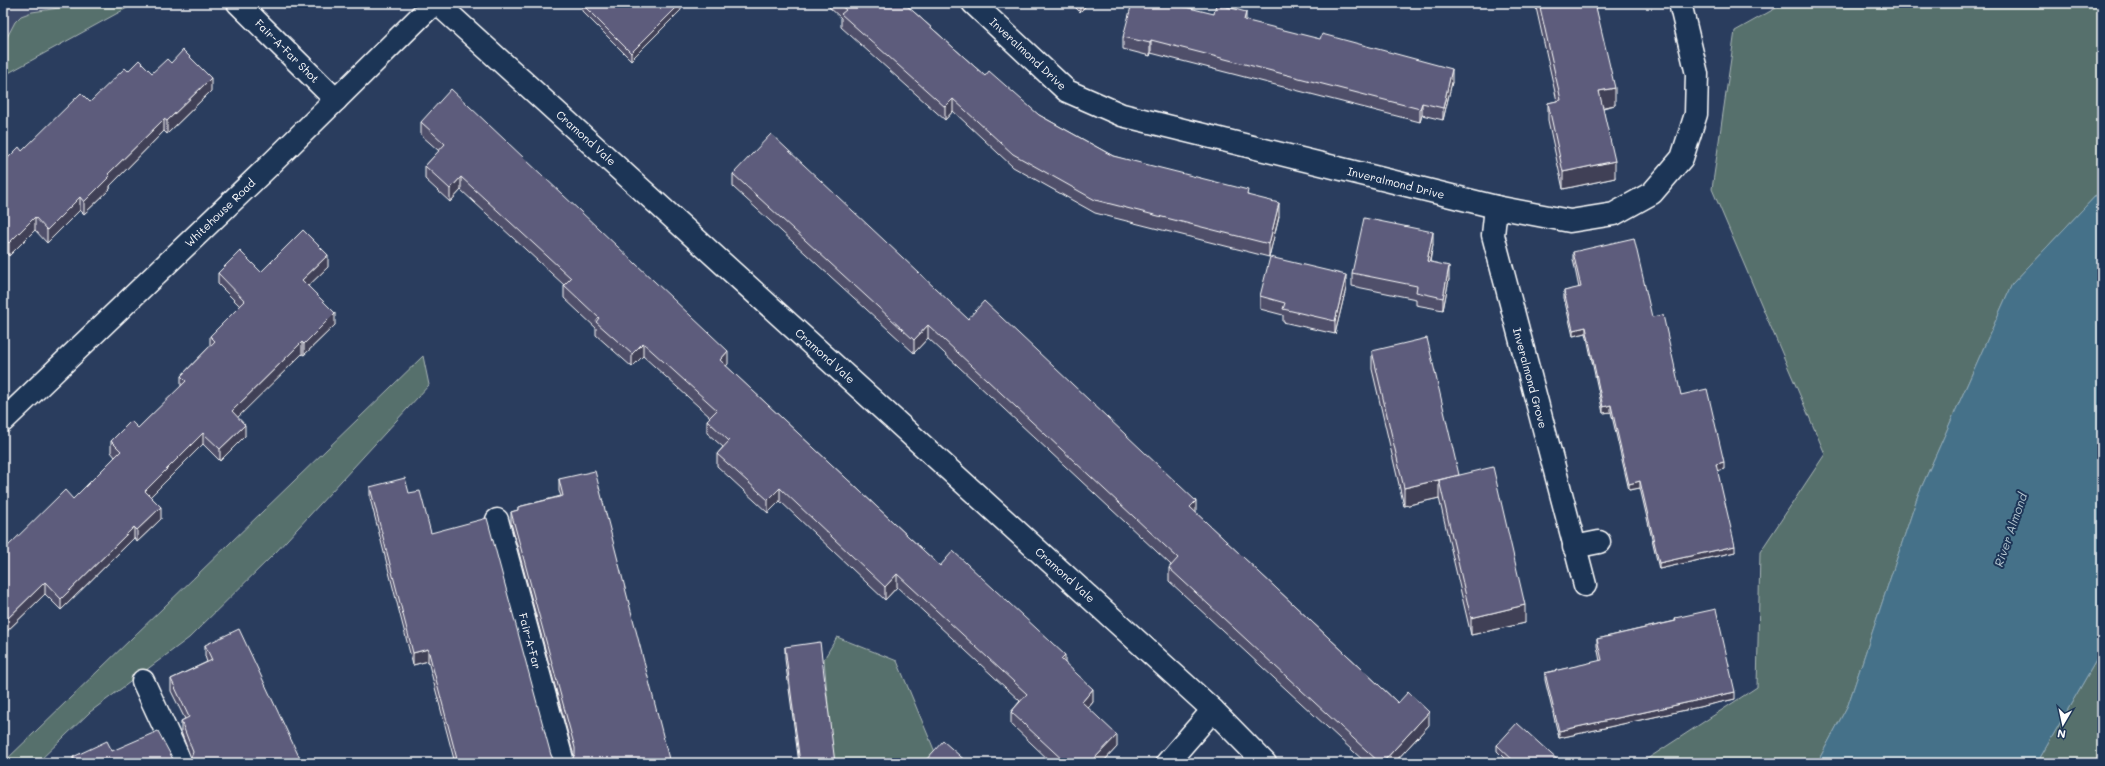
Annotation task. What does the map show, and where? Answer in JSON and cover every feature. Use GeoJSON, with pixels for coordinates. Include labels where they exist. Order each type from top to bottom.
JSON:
{"type":"FeatureCollection","features":[{"type":"Feature","properties":{"kind":"street","name":"Fair-A-Far Shot"},"geometry":{"type":"LineString","coordinates":[[238,3],[336,100]]}},
{"type":"Feature","properties":{"kind":"street","name":"Whitehouse Road"},"geometry":{"type":"LineString","coordinates":[[3,421],[336,100],[434,3]]}},
{"type":"Feature","properties":{"kind":"street","name":"Cramond Vale"},"geometry":{"type":"LineString","coordinates":[[437,3],[1213,710],[1264,763]]}},
{"type":"Feature","properties":{"kind":"street","name":"Inveralmond Drive"},"geometry":{"type":"LineString","coordinates":[[973,3],[1067,91],[1122,115],[1496,207],[1570,221],[1614,214],[1652,193],[1682,158],[1696,114],[1697,74],[1680,3]]}},
{"type":"Feature","properties":{"kind":"street","name":"Inveralmond Grove"},"geometry":{"type":"LineString","coordinates":[[1496,207],[1492,235],[1585,585]]}},
{"type":"Feature","properties":{"kind":"street","name":"Fair-A-Far"},"geometry":{"type":"LineString","coordinates":[[497,520],[563,763]]}},
{"type":"Feature","properties":{"kind":"street"},"geometry":{"type":"LineString","coordinates":[[1574,547],[1599,542]]}},
{"type":"Feature","properties":{"kind":"street"},"geometry":{"type":"LineString","coordinates":[[143,681],[181,763]]}},
{"type":"Feature","properties":{"kind":"street"},"geometry":{"type":"LineString","coordinates":[[1167,763],[1213,710]]}},
{"type":"Feature","properties":{"kind":"shaded area"},"geometry":{"type":"Polygon","coordinates":[[[3,3],[136,3],[3,76],[3,3]]]}},
{"type":"Feature","properties":{"kind":"green space"},"geometry":{"type":"Polygon","coordinates":[[[93,3],[136,3],[3,76],[3,45],[15,22],[21,16],[32,12],[93,3]]]}},
{"type":"Feature","properties":{"kind":"green space"},"geometry":{"type":"Polygon","coordinates":[[[1785,3],[2102,3],[2102,189],[2012,284],[1918,495],[1848,705],[1817,763],[1641,763],[1757,687],[1760,552],[1825,454],[1712,189],[1735,31],[1785,3]]]}},
{"type":"Feature","properties":{"kind":"green space"},"geometry":{"type":"Polygon","coordinates":[[[423,356],[429,385],[276,552],[189,638],[90,712],[37,763],[3,763],[423,356]]]}},
{"type":"Feature","properties":{"kind":"green space"},"geometry":{"type":"Polygon","coordinates":[[[837,637],[897,661],[935,752],[927,763],[833,763],[824,659],[837,637]]]}},
{"type":"Feature","properties":{"kind":"green space"},"geometry":{"type":"Polygon","coordinates":[[[2102,650],[2102,763],[2037,763],[2102,650]]]}},
{"type":"Feature","properties":{"kind":"water","name":"River Almond"},"geometry":{"type":"Polygon","coordinates":[[[2102,189],[2102,650],[2037,763],[1817,763],[1848,705],[1918,495],[2012,284],[2102,189]]]}},
{"type":"Feature","properties":{"kind":"building"},"geometry":{"type":"Polygon","coordinates":[[[681,3],[631,53],[582,4],[681,3]]]}},
{"type":"Feature","properties":{"kind":"building"},"geometry":{"type":"Polygon","coordinates":[[[838,3],[904,3],[985,76],[989,71],[1039,115],[1113,156],[1248,190],[1247,195],[1279,203],[1269,244],[1095,200],[1013,154],[953,99],[945,107],[841,14],[846,10],[838,3]]]}},
{"type":"Feature","properties":{"kind":"building"},"geometry":{"type":"Polygon","coordinates":[[[1132,3],[1169,3],[1214,14],[1216,4],[1246,12],[1244,20],[1320,39],[1322,34],[1452,69],[1443,108],[1422,103],[1420,109],[1151,40],[1150,43],[1123,37],[1132,3]]]}},
{"type":"Feature","properties":{"kind":"building"},"geometry":{"type":"Polygon","coordinates":[[[1539,3],[1595,3],[1615,88],[1599,91],[1615,161],[1563,172],[1548,103],[1561,100],[1539,3]]]}},
{"type":"Feature","properties":{"kind":"building"},"geometry":{"type":"Polygon","coordinates":[[[183,50],[211,78],[167,121],[164,119],[108,174],[110,176],[84,202],[80,197],[47,230],[35,217],[9,243],[3,237],[3,193],[7,189],[3,186],[3,163],[19,147],[22,151],[81,93],[90,102],[125,68],[128,71],[139,60],[152,73],[167,59],[171,63],[183,50]]]}},
{"type":"Feature","properties":{"kind":"building"},"geometry":{"type":"Polygon","coordinates":[[[451,89],[728,351],[720,360],[940,566],[953,551],[1065,655],[1061,659],[1093,689],[1082,702],[1117,735],[1090,763],[1066,763],[1011,712],[1027,694],[897,574],[885,587],[780,488],[768,500],[717,454],[729,441],[707,420],[717,410],[643,343],[632,354],[596,322],[599,318],[564,285],[571,278],[461,177],[450,189],[425,166],[445,144],[421,122],[451,89]]]}},
{"type":"Feature","properties":{"kind":"building"},"geometry":{"type":"Polygon","coordinates":[[[771,134],[968,319],[984,301],[1196,501],[1190,507],[1398,703],[1408,692],[1429,712],[1382,763],[1380,763],[1169,568],[1178,558],[928,325],[914,340],[733,174],[771,134]]]}},
{"type":"Feature","properties":{"kind":"building"},"geometry":{"type":"Polygon","coordinates":[[[1364,218],[1433,232],[1427,261],[1449,266],[1443,298],[1416,292],[1417,286],[1352,273],[1364,218]]]}},
{"type":"Feature","properties":{"kind":"building"},"geometry":{"type":"Polygon","coordinates":[[[303,230],[328,255],[302,280],[335,313],[304,344],[302,342],[232,411],[245,425],[220,449],[203,433],[145,491],[161,507],[137,530],[134,527],[61,599],[45,582],[3,623],[3,551],[65,490],[73,499],[121,451],[111,441],[131,421],[138,428],[186,381],[181,376],[215,341],[210,336],[245,301],[218,273],[240,251],[261,272],[303,230]]]}},
{"type":"Feature","properties":{"kind":"building"},"geometry":{"type":"Polygon","coordinates":[[[1634,238],[1652,317],[1663,315],[1681,395],[1707,389],[1724,462],[1716,464],[1735,546],[1659,563],[1640,481],[1629,484],[1611,405],[1603,407],[1586,327],[1573,330],[1564,291],[1581,287],[1573,252],[1634,238]]]}},
{"type":"Feature","properties":{"kind":"building"},"geometry":{"type":"Polygon","coordinates":[[[1270,257],[1346,275],[1335,321],[1283,309],[1285,303],[1260,296],[1270,257]]]}},
{"type":"Feature","properties":{"kind":"building"},"geometry":{"type":"Polygon","coordinates":[[[1427,338],[1459,475],[1404,488],[1372,351],[1427,338]]]}},
{"type":"Feature","properties":{"kind":"building"},"geometry":{"type":"Polygon","coordinates":[[[1493,467],[1525,605],[1471,618],[1439,480],[1493,467]]]}},
{"type":"Feature","properties":{"kind":"building"},"geometry":{"type":"Polygon","coordinates":[[[595,471],[670,763],[567,763],[572,760],[575,754],[575,748],[511,512],[518,510],[518,507],[563,496],[559,479],[595,471]]]}},
{"type":"Feature","properties":{"kind":"building"},"geometry":{"type":"Polygon","coordinates":[[[405,478],[409,493],[420,491],[431,533],[487,518],[551,755],[554,761],[559,763],[458,763],[428,649],[413,653],[370,487],[405,478]]]}},
{"type":"Feature","properties":{"kind":"building"},"geometry":{"type":"Polygon","coordinates":[[[1716,609],[1735,692],[1559,731],[1545,673],[1602,660],[1597,639],[1676,621],[1675,618],[1716,609]]]}},
{"type":"Feature","properties":{"kind":"building"},"geometry":{"type":"Polygon","coordinates":[[[239,629],[302,763],[184,763],[191,758],[193,752],[181,721],[189,717],[171,679],[212,660],[205,645],[239,629]]]}},
{"type":"Feature","properties":{"kind":"building"},"geometry":{"type":"Polygon","coordinates":[[[820,642],[835,763],[800,763],[785,647],[820,642]]]}},
{"type":"Feature","properties":{"kind":"building"},"geometry":{"type":"Polygon","coordinates":[[[1517,723],[1561,763],[1516,763],[1497,745],[1517,723]]]}},
{"type":"Feature","properties":{"kind":"building"},"geometry":{"type":"Polygon","coordinates":[[[158,731],[174,761],[178,763],[76,763],[73,757],[107,741],[112,751],[158,731]]]}},
{"type":"Feature","properties":{"kind":"building"},"geometry":{"type":"Polygon","coordinates":[[[943,741],[968,763],[927,763],[925,761],[943,741]]]}}]}
